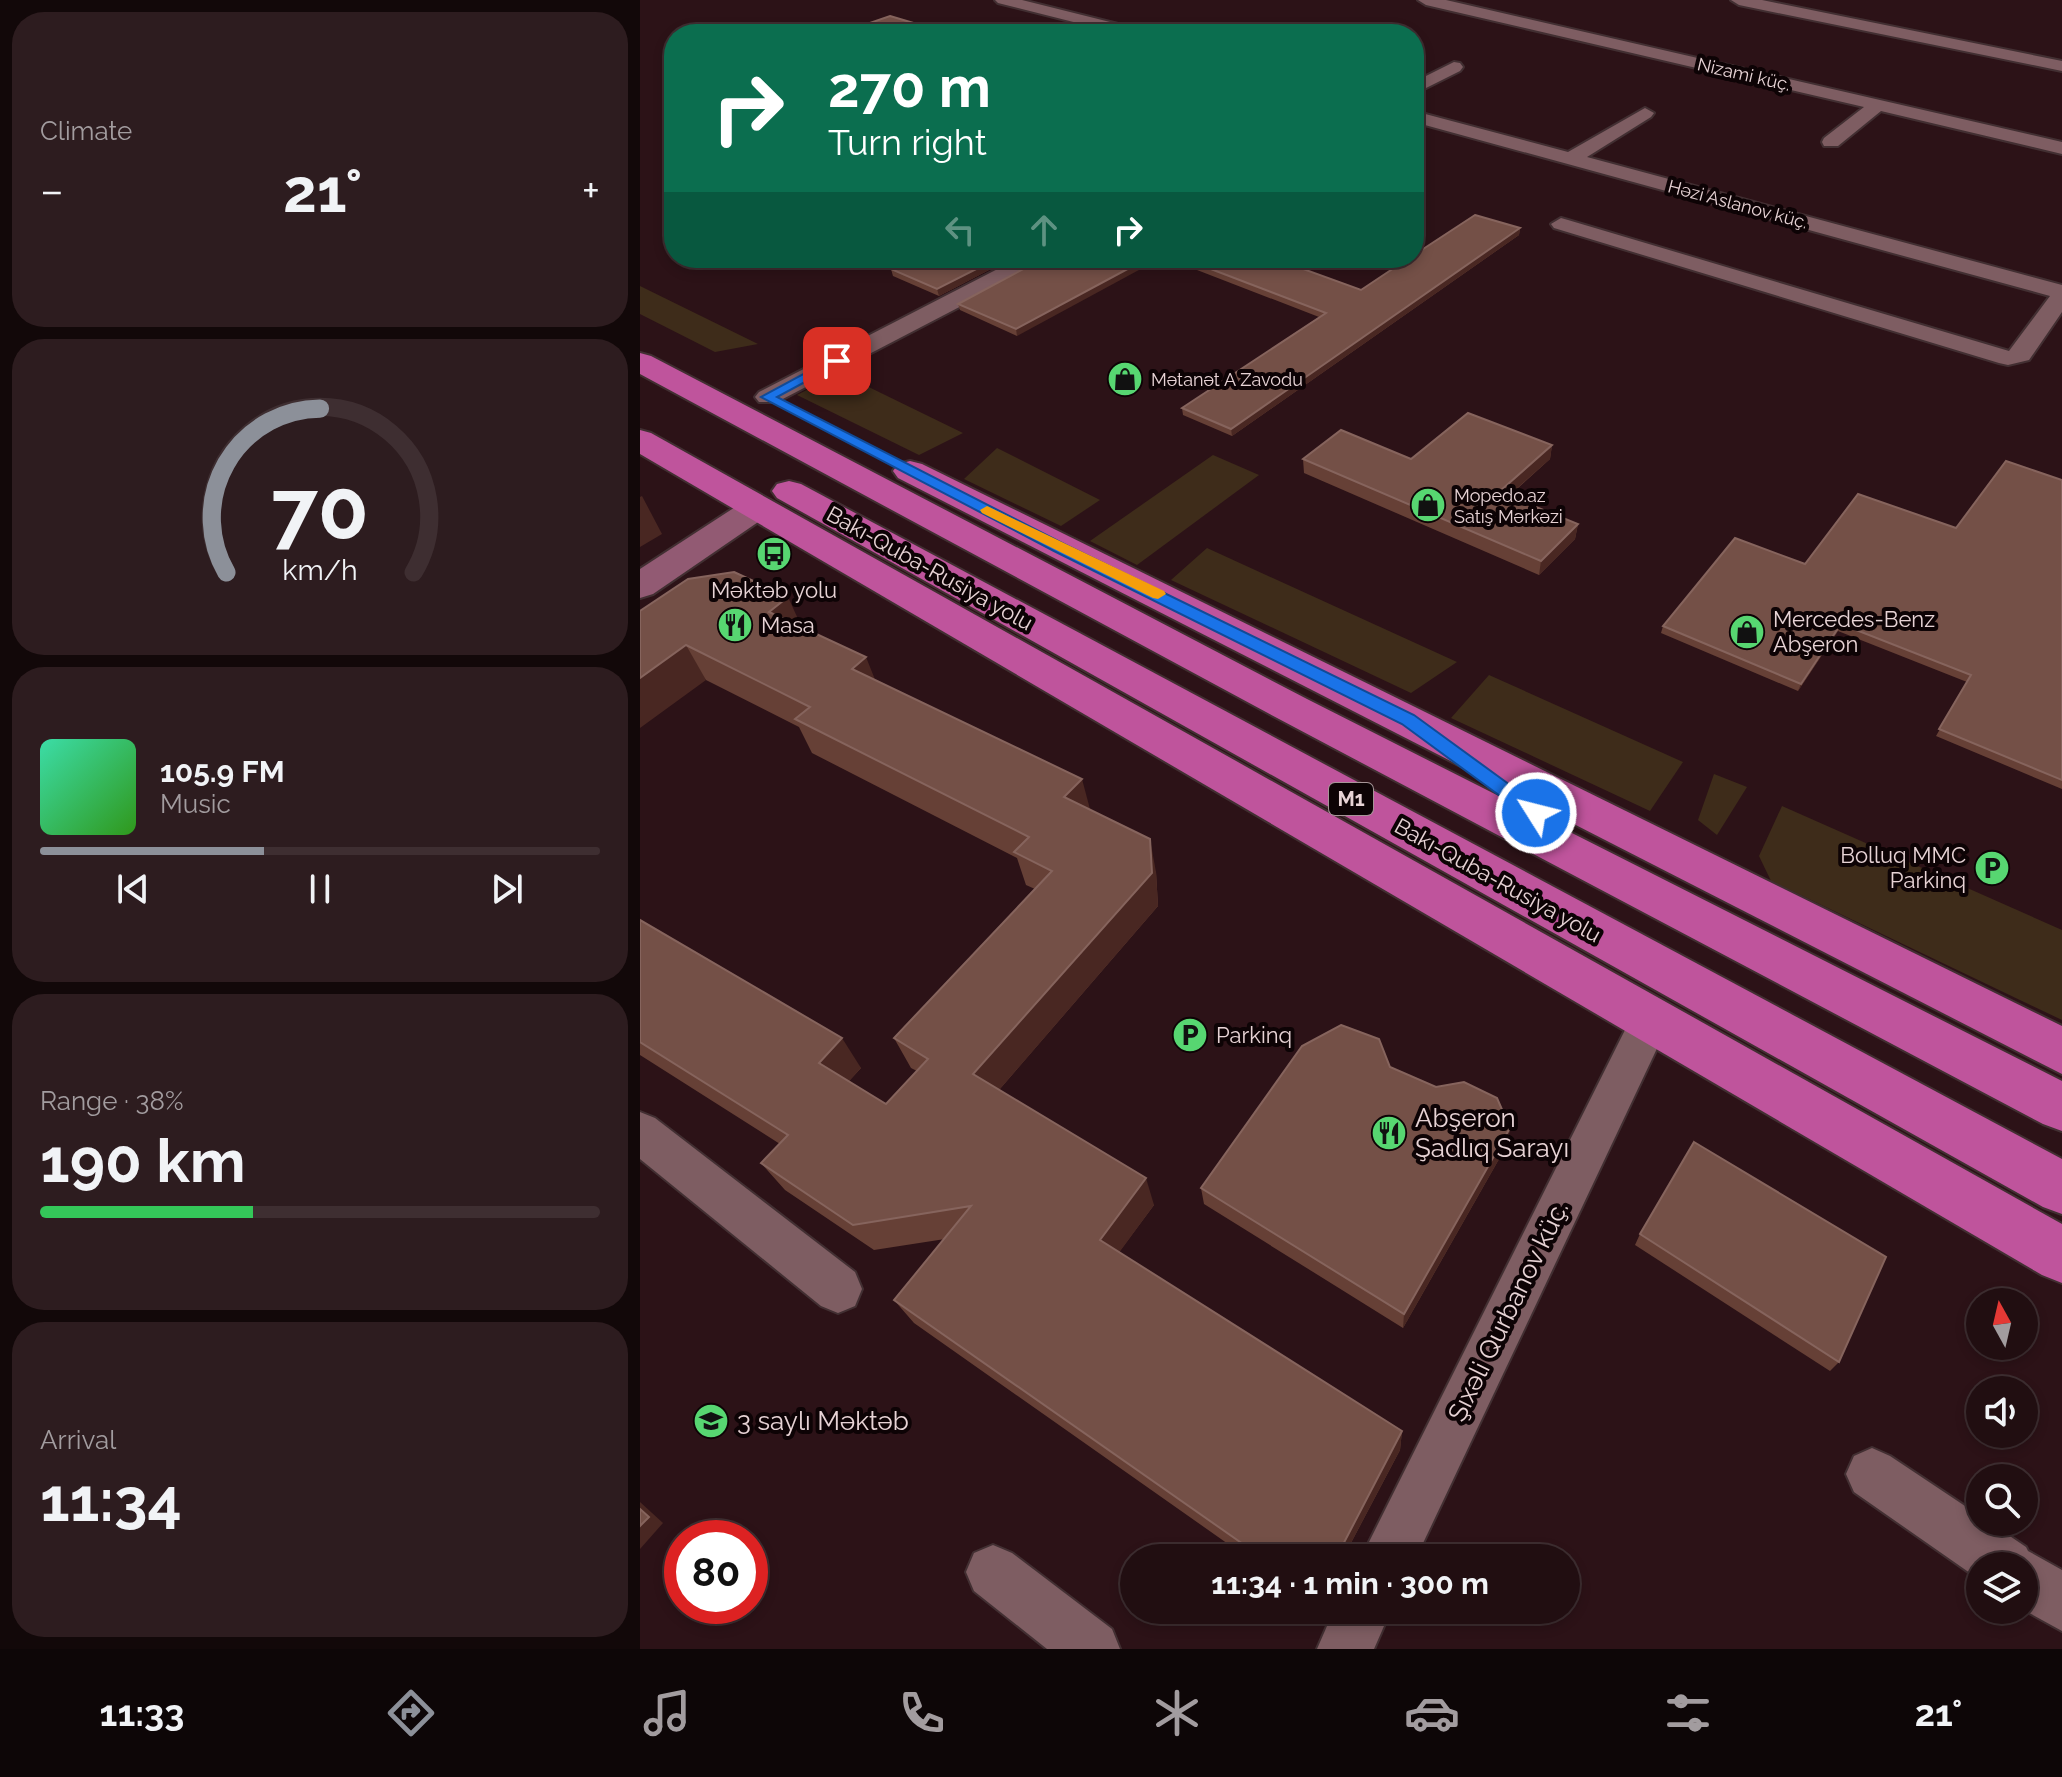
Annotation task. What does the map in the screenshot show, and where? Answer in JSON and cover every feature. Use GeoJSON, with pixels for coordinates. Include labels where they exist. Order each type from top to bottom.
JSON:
{"type":"FeatureCollection","features":[{"type":"Feature","properties":{"kind":"highway"},"geometry":{"type":"LineString","coordinates":[[640,333],[2062,1051]]}},
{"type":"Feature","properties":{"kind":"highway","name":"Bakı-Quba-Rusiya yolu"},"geometry":{"type":"LineString","coordinates":[[640,362],[1639,889],[2062,1107]]}},
{"type":"Feature","properties":{"kind":"highway","name":"Bakı-Quba-Rusiya yolu"},"geometry":{"type":"LineString","coordinates":[[640,409],[2062,1188]]}},
{"type":"Feature","properties":{"kind":"highway"},"geometry":{"type":"LineString","coordinates":[[640,440],[2062,1255]]}},
{"type":"Feature","properties":{"kind":"highway"},"geometry":{"type":"LineString","coordinates":[[1408,719],[1639,889]]}},
{"type":"Feature","properties":{"kind":"street"},"geometry":{"type":"LineString","coordinates":[[1003,0],[1099,24]]}},
{"type":"Feature","properties":{"kind":"street","name":"Nizami küç."},"geometry":{"type":"LineString","coordinates":[[1426,0],[2062,148]]}},
{"type":"Feature","properties":{"kind":"street"},"geometry":{"type":"LineString","coordinates":[[1739,0],[2062,66]]}},
{"type":"Feature","properties":{"kind":"street"},"geometry":{"type":"LineString","coordinates":[[1052,24],[1070,17]]}},
{"type":"Feature","properties":{"kind":"street"},"geometry":{"type":"LineString","coordinates":[[1424,84],[1454,67]]}},
{"type":"Feature","properties":{"kind":"street"},"geometry":{"type":"LineString","coordinates":[[1831,142],[1878,105]]}},
{"type":"Feature","properties":{"kind":"street"},"geometry":{"type":"LineString","coordinates":[[1570,159],[1645,113]]}},
{"type":"Feature","properties":{"kind":"street","name":"Həzi Aslanov küç."},"geometry":{"type":"LineString","coordinates":[[1424,119],[2062,293]]}},
{"type":"Feature","properties":{"kind":"street"},"geometry":{"type":"LineString","coordinates":[[1561,224],[2008,358],[2020,355],[2062,293]]}},
{"type":"Feature","properties":{"kind":"street"},"geometry":{"type":"LineString","coordinates":[[768,397],[1017,268]]}},
{"type":"Feature","properties":{"kind":"street"},"geometry":{"type":"LineString","coordinates":[[640,586],[758,507]]}},
{"type":"Feature","properties":{"kind":"street","name":"Şıxəli Qurbanov küç."},"geometry":{"type":"LineString","coordinates":[[1395,1544],[1650,1021]]}},
{"type":"Feature","properties":{"kind":"street"},"geometry":{"type":"LineString","coordinates":[[640,1132],[838,1289]]}},
{"type":"Feature","properties":{"kind":"street"},"geometry":{"type":"LineString","coordinates":[[1872,1474],[1986,1552]]}},
{"type":"Feature","properties":{"kind":"street"},"geometry":{"type":"LineString","coordinates":[[993,1572],[1092,1649]]}},
{"type":"Feature","properties":{"kind":"street"},"geometry":{"type":"LineString","coordinates":[[2038,1587],[2062,1603]]}},
{"type":"Feature","properties":{"kind":"street"},"geometry":{"type":"LineString","coordinates":[[1345,1649],[1357,1624]]}},
{"type":"Feature","properties":{"kind":"shaded area"},"geometry":{"type":"Polygon","coordinates":[[[640,286],[758,344],[715,352],[640,314],[640,286]]]}},
{"type":"Feature","properties":{"kind":"shaded area"},"geometry":{"type":"Polygon","coordinates":[[[840,373],[963,433],[919,455],[797,395],[840,373]]]}},
{"type":"Feature","properties":{"kind":"shaded area"},"geometry":{"type":"Polygon","coordinates":[[[997,448],[1100,500],[1061,526],[964,479],[997,448]]]}},
{"type":"Feature","properties":{"kind":"shaded area"},"geometry":{"type":"Polygon","coordinates":[[[1213,455],[1259,475],[1137,565],[1090,541],[1213,455]]]}},
{"type":"Feature","properties":{"kind":"shaded area"},"geometry":{"type":"Polygon","coordinates":[[[1207,548],[1457,662],[1411,693],[1171,580],[1207,548]]]}},
{"type":"Feature","properties":{"kind":"shaded area"},"geometry":{"type":"Polygon","coordinates":[[[1489,675],[1683,762],[1650,811],[1451,718],[1489,675]]]}},
{"type":"Feature","properties":{"kind":"shaded area"},"geometry":{"type":"Polygon","coordinates":[[[1714,774],[1747,787],[1717,835],[1698,820],[1714,774]]]}},
{"type":"Feature","properties":{"kind":"shaded area"},"geometry":{"type":"Polygon","coordinates":[[[1782,806],[2062,930],[2062,1020],[1771,881],[1759,856],[1782,806]]]}},
{"type":"Feature","properties":{"kind":"building"},"geometry":{"type":"Polygon","coordinates":[[[890,16],[917,24],[867,24],[890,16]]]}},
{"type":"Feature","properties":{"kind":"building"},"geometry":{"type":"Polygon","coordinates":[[[1475,215],[1520,228],[1231,429],[1182,408],[1326,313],[1208,268],[1300,268],[1361,290],[1394,268],[1424,268],[1424,248],[1475,215]]]}},
{"type":"Feature","properties":{"kind":"building"},"geometry":{"type":"Polygon","coordinates":[[[893,268],[978,268],[937,289],[891,269],[893,268]]]}},
{"type":"Feature","properties":{"kind":"building"},"geometry":{"type":"Polygon","coordinates":[[[1025,268],[1129,268],[1016,329],[958,304],[1025,268]]]}},
{"type":"Feature","properties":{"kind":"building"},"geometry":{"type":"Polygon","coordinates":[[[1468,413],[1552,445],[1499,492],[1578,524],[1541,561],[1303,459],[1341,430],[1411,459],[1468,413]]]}},
{"type":"Feature","properties":{"kind":"building"},"geometry":{"type":"Polygon","coordinates":[[[2006,461],[2062,480],[2062,780],[1939,729],[1971,675],[1841,624],[1801,684],[1663,626],[1735,538],[1805,564],[1858,494],[1956,528],[2006,461]]]}},
{"type":"Feature","properties":{"kind":"building"},"geometry":{"type":"Polygon","coordinates":[[[734,572],[788,597],[769,612],[866,657],[852,669],[1082,779],[1064,797],[1150,839],[1152,873],[973,1074],[1146,1178],[1100,1240],[1402,1431],[1343,1544],[1243,1544],[894,1300],[971,1206],[853,1225],[761,1163],[788,1135],[640,1042],[640,920],[842,1038],[819,1063],[886,1104],[928,1059],[894,1038],[1052,871],[1014,852],[1029,837],[795,719],[810,707],[686,645],[640,678],[640,611],[688,579],[734,572]]]}},
{"type":"Feature","properties":{"kind":"building"},"geometry":{"type":"Polygon","coordinates":[[[1341,1025],[1379,1039],[1390,1067],[1436,1087],[1464,1082],[1497,1098],[1510,1128],[1404,1314],[1201,1188],[1302,1046],[1341,1025]]]}},
{"type":"Feature","properties":{"kind":"building"},"geometry":{"type":"Polygon","coordinates":[[[1694,1142],[1886,1257],[1839,1362],[1640,1234],[1694,1142]]]}},
{"type":"Feature","properties":{"kind":"building"},"geometry":{"type":"Polygon","coordinates":[[[640,1509],[649,1517],[640,1526],[640,1509]]]}},
{"type":"Feature","properties":{"kind":"slow traffic"},"geometry":{"type":"LineString","coordinates":[[987,510],[1158,594]]}},
{"type":"Feature","properties":{"kind":"place","name":"Mətanət A Zavodu"},"geometry":{"type":"Point","coordinates":[1125,379]}},
{"type":"Feature","properties":{"kind":"place","name":"Mopedo.az Satış Mərkəzi"},"geometry":{"type":"Point","coordinates":[1428,505]}},
{"type":"Feature","properties":{"kind":"place","name":"Məktəb yolu"},"geometry":{"type":"Point","coordinates":[774,554]}},
{"type":"Feature","properties":{"kind":"place","name":"Masa"},"geometry":{"type":"Point","coordinates":[735,625]}},
{"type":"Feature","properties":{"kind":"place","name":"Mercedes-Benz Abşeron"},"geometry":{"type":"Point","coordinates":[1747,632]}},
{"type":"Feature","properties":{"kind":"place","name":"Bolluq MMC Parkinq"},"geometry":{"type":"Point","coordinates":[1992,868]}},
{"type":"Feature","properties":{"kind":"place","name":"Parkinq"},"geometry":{"type":"Point","coordinates":[1190,1035]}},
{"type":"Feature","properties":{"kind":"place","name":"Abşeron Şadlıq Sarayı"},"geometry":{"type":"Point","coordinates":[1389,1133]}},
{"type":"Feature","properties":{"kind":"place","name":"3 saylı Məktəb"},"geometry":{"type":"Point","coordinates":[711,1421]}},
{"type":"Feature","properties":{"kind":"route"},"geometry":{"type":"LineString","coordinates":[[837,361],[768,397],[1059,547],[1408,719],[1536,813]]}}]}
